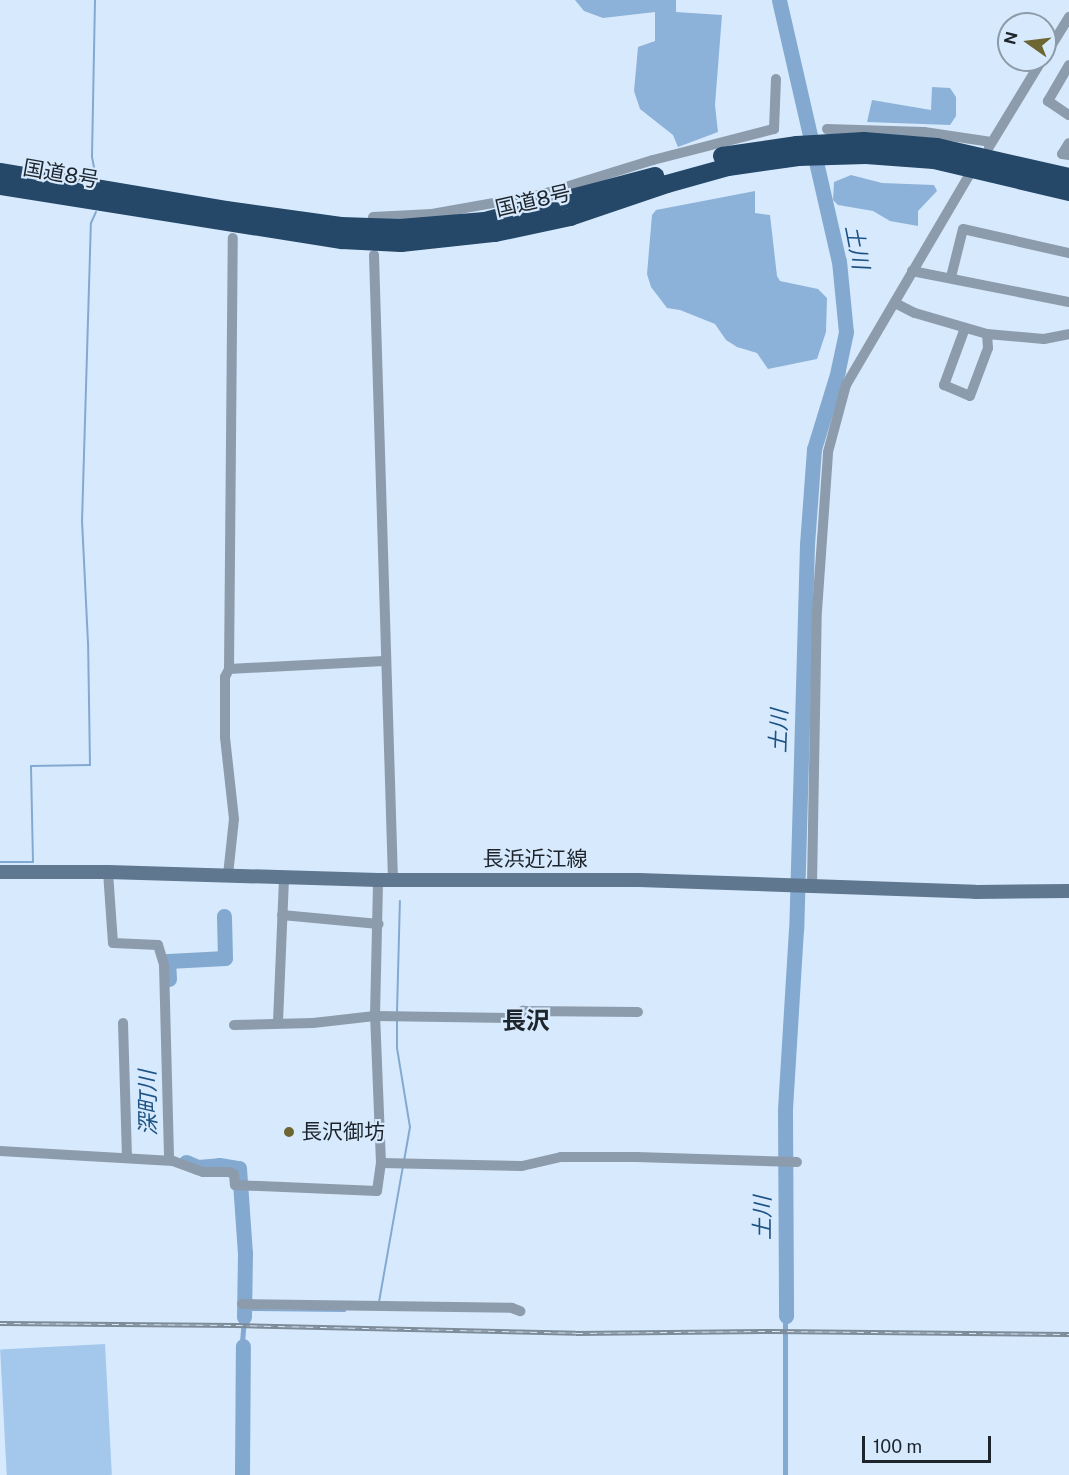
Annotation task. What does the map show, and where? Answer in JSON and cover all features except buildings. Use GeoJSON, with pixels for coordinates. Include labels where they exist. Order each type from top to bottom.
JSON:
{"type":"FeatureCollection","features":[{"type":"Feature","properties":{"kind":"highway","name":"国道8号"},"geometry":{"type":"LineString","coordinates":[[0,172],[226,210],[341,226],[432,227],[485,221],[723,156],[865,148],[934,160],[981,155],[1069,177]]}},
{"type":"Feature","properties":{"kind":"highway","name":"国道8号"},"geometry":{"type":"LineString","coordinates":[[0,186],[330,238],[401,243],[484,234],[570,217],[667,184],[797,151]]}},
{"type":"Feature","properties":{"kind":"highway","name":"国道8号"},"geometry":{"type":"LineString","coordinates":[[981,155],[1069,192]]}},
{"type":"Feature","properties":{"kind":"main road","name":"長浜近江線"},"geometry":{"type":"LineString","coordinates":[[0,872],[108,872],[386,880],[782,884],[975,892],[1069,891]]}},
{"type":"Feature","properties":{"kind":"street"},"geometry":{"type":"LineString","coordinates":[[1065,34],[1069,17]]}},
{"type":"Feature","properties":{"kind":"street"},"geometry":{"type":"LineString","coordinates":[[1069,65],[1048,101],[1069,115]]}},
{"type":"Feature","properties":{"kind":"street"},"geometry":{"type":"LineString","coordinates":[[810,885],[817,611],[828,452],[846,385],[981,155],[1034,72]]}},
{"type":"Feature","properties":{"kind":"street"},"geometry":{"type":"LineString","coordinates":[[373,217],[432,214],[543,194],[653,160],[774,129],[776,79]]}},
{"type":"Feature","properties":{"kind":"street"},"geometry":{"type":"LineString","coordinates":[[826,129],[924,132],[981,155]]}},
{"type":"Feature","properties":{"kind":"street"},"geometry":{"type":"LineString","coordinates":[[1069,143],[1062,154],[1069,155]]}},
{"type":"Feature","properties":{"kind":"street"},"geometry":{"type":"LineString","coordinates":[[951,278],[963,229],[1069,253]]}},
{"type":"Feature","properties":{"kind":"street"},"geometry":{"type":"LineString","coordinates":[[228,875],[234,819],[225,737],[225,676],[229,669],[233,238]]}},
{"type":"Feature","properties":{"kind":"street"},"geometry":{"type":"LineString","coordinates":[[0,1151],[169,1160],[203,1172],[229,1172],[234,1174],[235,1185],[377,1191],[381,1163],[375,1016],[379,924],[386,880],[378,329],[374,255]]}},
{"type":"Feature","properties":{"kind":"street"},"geometry":{"type":"LineString","coordinates":[[912,271],[1069,302]]}},
{"type":"Feature","properties":{"kind":"street"},"geometry":{"type":"LineString","coordinates":[[895,303],[915,313],[987,334],[1044,339],[1069,334]]}},
{"type":"Feature","properties":{"kind":"street"},"geometry":{"type":"LineString","coordinates":[[965,328],[944,385],[970,396],[988,348],[987,334]]}},
{"type":"Feature","properties":{"kind":"street"},"geometry":{"type":"LineString","coordinates":[[229,669],[384,660]]}},
{"type":"Feature","properties":{"kind":"street"},"geometry":{"type":"LineString","coordinates":[[108,872],[113,943],[158,945],[164,965],[169,1160]]}},
{"type":"Feature","properties":{"kind":"street"},"geometry":{"type":"LineString","coordinates":[[278,1022],[284,878]]}},
{"type":"Feature","properties":{"kind":"street"},"geometry":{"type":"LineString","coordinates":[[282,915],[379,924]]}},
{"type":"Feature","properties":{"kind":"street"},"geometry":{"type":"LineString","coordinates":[[234,1025],[278,1022],[314,1023],[375,1016],[520,1018],[523,1011],[638,1012]]}},
{"type":"Feature","properties":{"kind":"street"},"geometry":{"type":"LineString","coordinates":[[123,1023],[127,1156]]}},
{"type":"Feature","properties":{"kind":"street"},"geometry":{"type":"LineString","coordinates":[[381,1163],[522,1166],[561,1157],[797,1162]]}},
{"type":"Feature","properties":{"kind":"street"},"geometry":{"type":"LineString","coordinates":[[242,1304],[512,1308],[520,1311]]}},
{"type":"Feature","properties":{"kind":"shaded area"},"geometry":{"type":"Polygon","coordinates":[[[575,0],[676,0],[676,12],[722,15],[715,105],[718,132],[678,147],[673,135],[640,109],[634,91],[638,47],[655,41],[655,12],[603,18],[584,11],[575,0]]]}},
{"type":"Feature","properties":{"kind":"shaded area"},"geometry":{"type":"Polygon","coordinates":[[[932,87],[950,88],[956,97],[956,116],[950,125],[867,122],[872,100],[931,110],[932,87]]]}},
{"type":"Feature","properties":{"kind":"shaded area"},"geometry":{"type":"Polygon","coordinates":[[[851,175],[882,183],[934,185],[937,191],[918,211],[918,226],[890,221],[873,211],[838,205],[833,200],[834,182],[851,175]]]}},
{"type":"Feature","properties":{"kind":"shaded area"},"geometry":{"type":"Polygon","coordinates":[[[755,191],[755,213],[770,215],[777,276],[780,281],[818,289],[827,298],[826,332],[817,359],[768,369],[757,353],[737,347],[726,340],[715,324],[680,310],[667,308],[651,287],[647,274],[652,215],[656,210],[755,191]]]}},
{"type":"Feature","properties":{"kind":"shaded area"},"geometry":{"type":"Polygon","coordinates":[[[783,1298],[788,1298],[788,1475],[783,1475],[783,1298]]]}},
{"type":"Feature","properties":{"kind":"shaded area"},"geometry":{"type":"Polygon","coordinates":[[[243,1308],[248,1308],[245,1346],[240,1345],[243,1308]]]}},
{"type":"Feature","properties":{"kind":"shaded area"},"geometry":{"type":"Polygon","coordinates":[[[105,1344],[112,1475],[7,1475],[0,1349],[105,1344]]]}},
{"type":"Feature","properties":{"kind":"waterway"},"geometry":{"type":"LineString","coordinates":[[95,0],[92,157],[96,177]]}},
{"type":"Feature","properties":{"kind":"waterway","name":"土川"},"geometry":{"type":"LineString","coordinates":[[779,0],[839,261],[846,332],[838,371],[814,449],[807,544],[796,929],[785,1111],[786,1316]]}},
{"type":"Feature","properties":{"kind":"waterway"},"geometry":{"type":"LineString","coordinates":[[0,862],[33,862],[31,766],[90,765],[88,643],[82,522],[91,223],[96,212]]}},
{"type":"Feature","properties":{"kind":"waterway"},"geometry":{"type":"LineString","coordinates":[[397,1012],[400,901]]}},
{"type":"Feature","properties":{"kind":"waterway","name":"深町川"},"geometry":{"type":"LineString","coordinates":[[169,979],[168,961],[225,958],[224,916]]}},
{"type":"Feature","properties":{"kind":"waterway"},"geometry":{"type":"LineString","coordinates":[[397,1020],[397,1048],[410,1127],[404,1160]]}},
{"type":"Feature","properties":{"kind":"waterway","name":"深町川"},"geometry":{"type":"LineString","coordinates":[[186,1162],[198,1167],[219,1165],[239,1168],[245,1253],[244,1317]]}},
{"type":"Feature","properties":{"kind":"waterway"},"geometry":{"type":"LineString","coordinates":[[379,1302],[403,1166]]}},
{"type":"Feature","properties":{"kind":"waterway"},"geometry":{"type":"LineString","coordinates":[[246,1310],[345,1311]]}},
{"type":"Feature","properties":{"kind":"waterway","name":"深町川"},"geometry":{"type":"LineString","coordinates":[[242,1475],[243,1346]]}},
{"type":"Feature","properties":{"kind":"railway"},"geometry":{"type":"LineString","coordinates":[[0,1323],[236,1325],[576,1333],[773,1331],[1069,1334]]}},
{"type":"Feature","properties":{"kind":"place","name":"長沢御坊"},"geometry":{"type":"Point","coordinates":[289,1132]}},
{"type":"Feature","properties":{"kind":"district","name":"長沢"},"geometry":{"type":"Point","coordinates":[526,1021]}}]}
